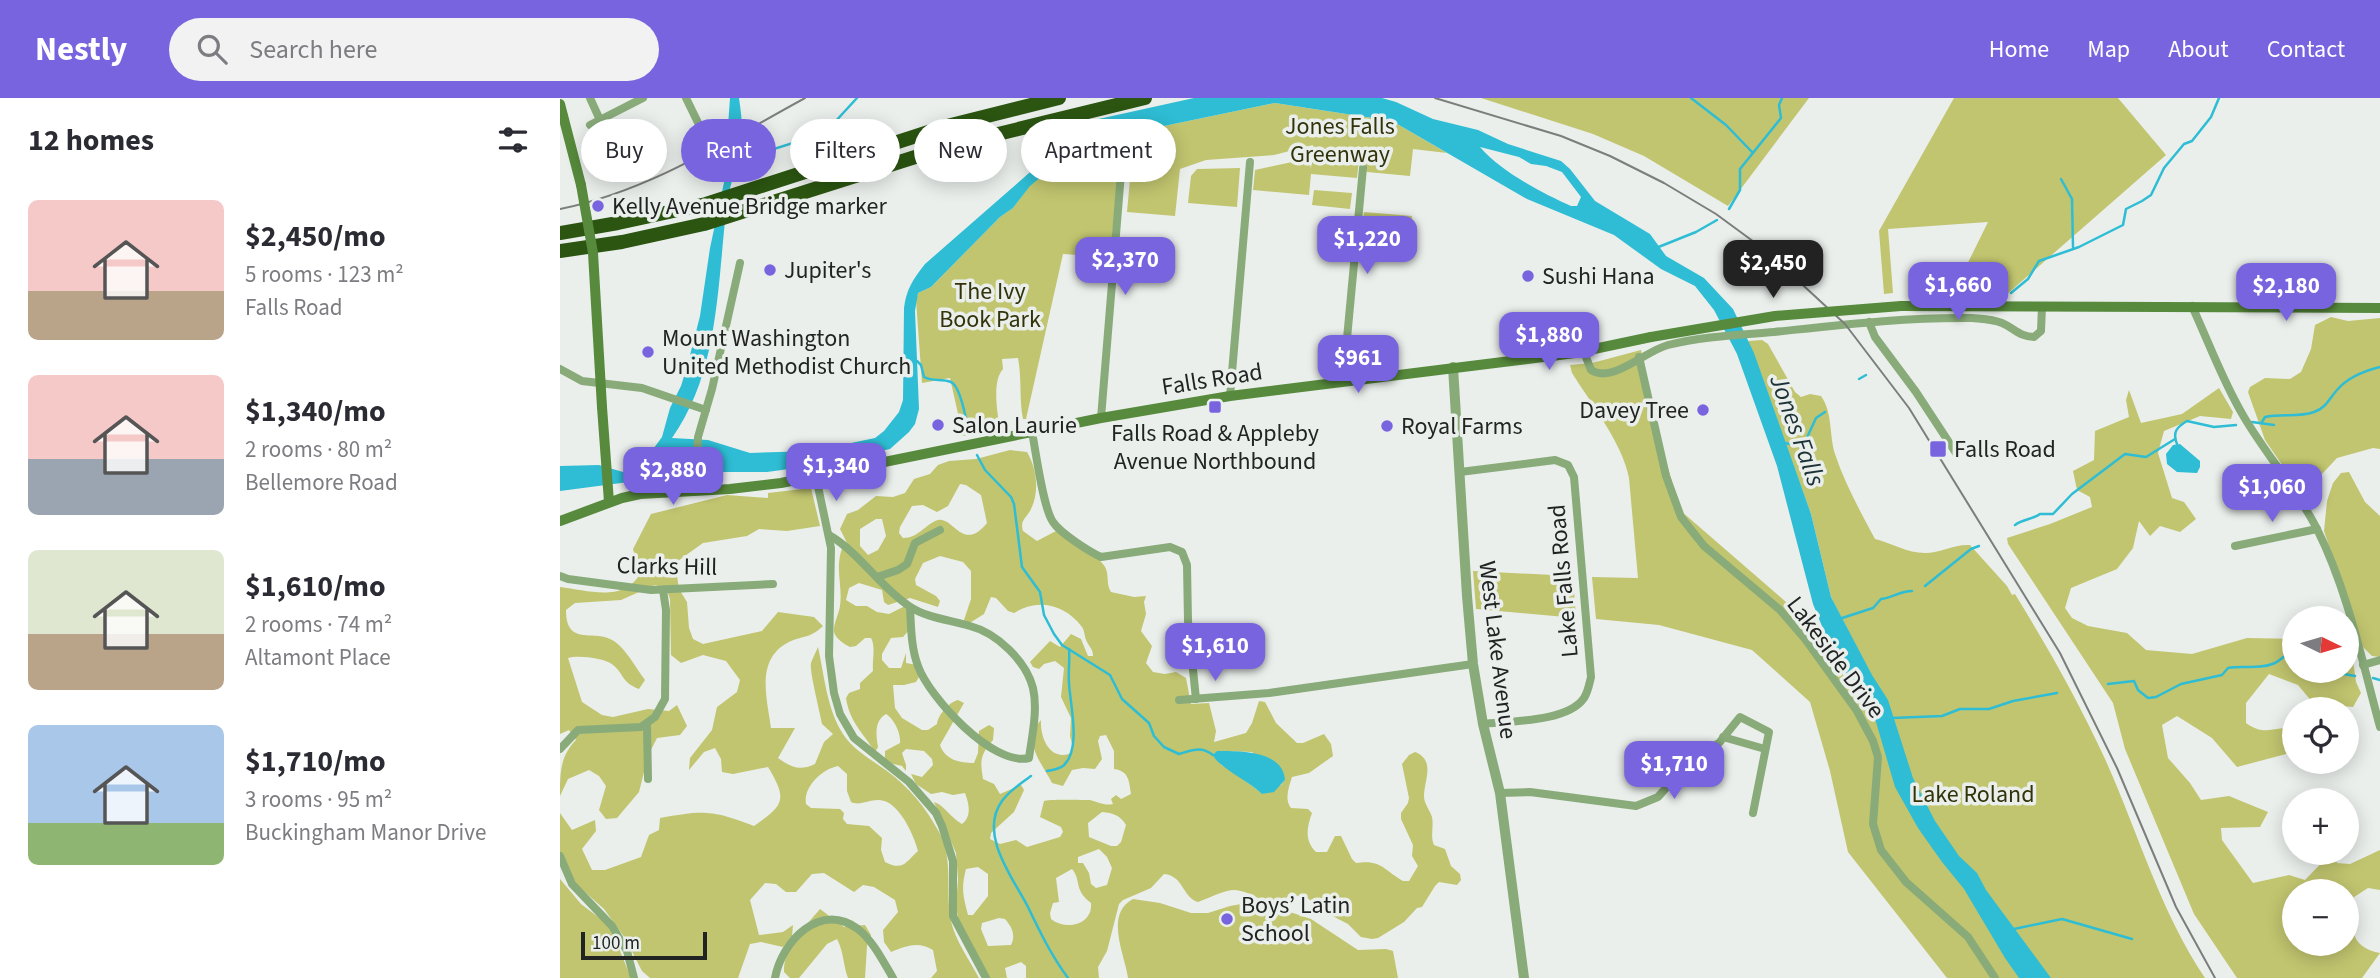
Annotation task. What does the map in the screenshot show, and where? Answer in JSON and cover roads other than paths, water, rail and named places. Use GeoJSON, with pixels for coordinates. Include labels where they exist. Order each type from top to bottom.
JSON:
{"type":"FeatureCollection","features":[{"type":"Feature","properties":{"kind":"highway"},"geometry":{"type":"LineString","coordinates":[[560,233],[706,204],[882,146],[1059,98]]}},
{"type":"Feature","properties":{"kind":"highway"},"geometry":{"type":"LineString","coordinates":[[560,251],[622,242],[704,224],[888,164],[1017,127],[1145,98]]}},
{"type":"Feature","properties":{"kind":"main road"},"geometry":{"type":"LineString","coordinates":[[560,104],[563,138],[581,186],[593,253],[609,502]]}},
{"type":"Feature","properties":{"kind":"main road","name":"Falls Road"},"geometry":{"type":"LineString","coordinates":[[560,521],[609,502],[640,494],[694,485],[730,489],[816,477],[1101,418],[1230,396],[1584,352],[1775,316],[1901,306],[2380,308]]}},
{"type":"Feature","properties":{"kind":"street"},"geometry":{"type":"LineString","coordinates":[[590,98],[600,119]]}},
{"type":"Feature","properties":{"kind":"street"},"geometry":{"type":"LineString","coordinates":[[602,119],[643,98]]}},
{"type":"Feature","properties":{"kind":"street"},"geometry":{"type":"LineString","coordinates":[[686,98],[696,119]]}},
{"type":"Feature","properties":{"kind":"street"},"geometry":{"type":"LineString","coordinates":[[1230,396],[1250,162]]}},
{"type":"Feature","properties":{"kind":"street"},"geometry":{"type":"LineString","coordinates":[[1343,381],[1363,168]]}},
{"type":"Feature","properties":{"kind":"street"},"geometry":{"type":"LineString","coordinates":[[1101,418],[1120,182]]}},
{"type":"Feature","properties":{"kind":"street"},"geometry":{"type":"LineString","coordinates":[[694,485],[696,449],[740,263]]}},
{"type":"Feature","properties":{"kind":"street"},"geometry":{"type":"LineString","coordinates":[[1584,352],[1591,370],[1604,375],[1611,374],[1639,357],[1665,346],[1869,322],[1983,319],[2004,324],[2022,336],[2032,337],[2041,331],[2042,306]]}},
{"type":"Feature","properties":{"kind":"street"},"geometry":{"type":"LineString","coordinates":[[2192,306],[2236,403],[2317,529],[2339,587],[2380,727]]}},
{"type":"Feature","properties":{"kind":"street"},"geometry":{"type":"LineString","coordinates":[[1869,322],[1872,334],[1916,392],[1956,453]]}},
{"type":"Feature","properties":{"kind":"street","name":"Lakeside Drive"},"geometry":{"type":"LineString","coordinates":[[1639,357],[1666,476],[1681,517],[1704,546],[1780,610],[1805,639],[1857,711],[1878,757],[1873,817],[1881,850],[1906,882],[1968,937],[1995,978]]}},
{"type":"Feature","properties":{"kind":"street","name":"West Lake Avenue"},"geometry":{"type":"LineString","coordinates":[[1453,367],[1473,664],[1483,724],[1500,793],[1524,978]]}},
{"type":"Feature","properties":{"kind":"street"},"geometry":{"type":"LineString","coordinates":[[560,369],[582,381],[642,388],[706,410]]}},
{"type":"Feature","properties":{"kind":"street"},"geometry":{"type":"LineString","coordinates":[[1032,432],[1048,509],[1053,523],[1063,532],[1101,557],[1170,547],[1182,552],[1187,565],[1188,621],[1196,699]]}},
{"type":"Feature","properties":{"kind":"street","name":"Lake Falls Road"},"geometry":{"type":"LineString","coordinates":[[1460,472],[1555,460],[1568,465],[1574,477],[1590,669],[1588,689],[1578,705],[1559,715],[1483,724]]}},
{"type":"Feature","properties":{"kind":"street"},"geometry":{"type":"LineString","coordinates":[[816,477],[832,561],[829,656],[834,693],[841,714],[854,738],[909,782],[942,826],[953,861],[953,916],[986,978]]}},
{"type":"Feature","properties":{"kind":"street"},"geometry":{"type":"LineString","coordinates":[[2235,546],[2317,529]]}},
{"type":"Feature","properties":{"kind":"street"},"geometry":{"type":"LineString","coordinates":[[877,578],[903,568],[915,543],[940,530]]}},
{"type":"Feature","properties":{"kind":"street"},"geometry":{"type":"LineString","coordinates":[[829,535],[842,543],[910,607],[974,626],[1012,653],[1030,679],[1033,689],[1034,715],[1029,758],[1023,760],[1013,757],[983,743],[966,731],[937,695],[918,668],[910,607]]}},
{"type":"Feature","properties":{"kind":"street","name":"Clarks Hill"},"geometry":{"type":"LineString","coordinates":[[560,576],[663,590],[773,584]]}},
{"type":"Feature","properties":{"kind":"street"},"geometry":{"type":"LineString","coordinates":[[560,749],[578,730],[616,730],[647,725],[655,717],[665,699],[666,610],[663,590]]}},
{"type":"Feature","properties":{"kind":"street"},"geometry":{"type":"LineString","coordinates":[[2363,665],[2380,660]]}},
{"type":"Feature","properties":{"kind":"street"},"geometry":{"type":"LineString","coordinates":[[1180,700],[1269,693],[1473,664]]}},
{"type":"Feature","properties":{"kind":"street"},"geometry":{"type":"LineString","coordinates":[[1500,793],[1530,792],[1636,806],[1658,797],[1695,755],[1719,743],[1740,717],[1769,732],[1754,813]]}},
{"type":"Feature","properties":{"kind":"street"},"geometry":{"type":"LineString","coordinates":[[647,725],[648,779]]}},
{"type":"Feature","properties":{"kind":"street"},"geometry":{"type":"LineString","coordinates":[[1723,737],[1765,749]]}},
{"type":"Feature","properties":{"kind":"street"},"geometry":{"type":"LineString","coordinates":[[560,856],[572,884],[612,926],[627,951],[634,978]]}},
{"type":"Feature","properties":{"kind":"street"},"geometry":{"type":"LineString","coordinates":[[775,978],[782,954],[791,941],[816,924],[830,920],[846,922],[865,936],[893,978]]}},
{"type":"Feature","properties":{"kind":"water","name":"Jones Falls"},"geometry":{"type":"Polygon","coordinates":[[[730,98],[739,98],[741,119],[728,119],[730,98]]]}},
{"type":"Feature","properties":{"kind":"water","name":"Jones Falls"},"geometry":{"type":"Polygon","coordinates":[[[1194,98],[1382,98],[1396,102],[1433,119],[1478,130],[1508,144],[1561,161],[1595,201],[1650,234],[1666,256],[1704,278],[1733,309],[1754,353],[1811,514],[1831,597],[1888,700],[1913,778],[1935,821],[1959,856],[1977,873],[1986,890],[2051,978],[2019,978],[1964,889],[1918,828],[1895,787],[1876,722],[1832,651],[1813,604],[1777,466],[1737,354],[1714,310],[1695,286],[1661,269],[1614,235],[1527,199],[1392,121],[1275,103],[1176,124],[1176,119],[1099,119],[1194,98]],[[1480,147],[1522,181],[1571,206],[1577,206],[1581,197],[1562,172],[1531,164],[1519,157],[1480,147]]]}},
{"type":"Feature","properties":{"kind":"water","name":"Jones Falls"},"geometry":{"type":"Polygon","coordinates":[[[1021,180],[1035,182],[1013,208],[1000,217],[931,287],[918,293],[915,311],[919,409],[915,424],[890,449],[811,466],[767,472],[705,472],[560,491],[560,466],[599,465],[623,472],[648,456],[662,437],[670,408],[681,386],[700,316],[710,248],[724,182],[732,182],[708,355],[688,412],[672,438],[708,440],[750,453],[813,451],[875,438],[884,431],[899,412],[903,400],[904,308],[906,296],[914,280],[925,264],[1021,180]]]}},
{"type":"Feature","properties":{"kind":"water"},"geometry":{"type":"Polygon","coordinates":[[[2180,444],[2200,461],[2197,473],[2177,472],[2167,464],[2166,454],[2173,445],[2180,444]]]}},
{"type":"Feature","properties":{"kind":"water"},"geometry":{"type":"Polygon","coordinates":[[[1217,751],[1248,752],[1268,758],[1277,763],[1285,780],[1274,792],[1262,794],[1216,760],[1213,755],[1217,751]]]}},
{"type":"Feature","properties":{"kind":"waterway"},"geometry":{"type":"LineString","coordinates":[[776,148],[815,136],[834,123],[857,98]]}},
{"type":"Feature","properties":{"kind":"waterway"},"geometry":{"type":"LineString","coordinates":[[1691,98],[1726,125],[1753,153]]}},
{"type":"Feature","properties":{"kind":"waterway"},"geometry":{"type":"LineString","coordinates":[[1729,209],[1740,190],[1740,169],[1781,118],[1779,105],[1782,98]]}},
{"type":"Feature","properties":{"kind":"waterway"},"geometry":{"type":"LineString","coordinates":[[2011,293],[2028,279],[2039,261],[2079,247],[2123,225],[2126,209],[2151,195],[2164,168],[2184,144],[2192,141],[2211,117],[2219,98]]}},
{"type":"Feature","properties":{"kind":"waterway"},"geometry":{"type":"LineString","coordinates":[[2061,179],[2072,199],[2073,247]]}},
{"type":"Feature","properties":{"kind":"waterway"},"geometry":{"type":"LineString","coordinates":[[1656,248],[1696,232],[1717,220]]}},
{"type":"Feature","properties":{"kind":"waterway"},"geometry":{"type":"LineString","coordinates":[[917,361],[924,377],[948,381],[954,385],[962,403],[968,429]]}},
{"type":"Feature","properties":{"kind":"waterway"},"geometry":{"type":"LineString","coordinates":[[2262,422],[2265,417],[2302,415],[2318,410],[2346,381],[2380,367]]}},
{"type":"Feature","properties":{"kind":"waterway"},"geometry":{"type":"LineString","coordinates":[[1859,379],[1866,375]]}},
{"type":"Feature","properties":{"kind":"waterway"},"geometry":{"type":"LineString","coordinates":[[1785,443],[1800,446],[1804,444],[1816,418],[1825,412]]}},
{"type":"Feature","properties":{"kind":"waterway"},"geometry":{"type":"LineString","coordinates":[[2177,444],[2176,430],[2187,421],[2214,427],[2236,425]]}},
{"type":"Feature","properties":{"kind":"waterway"},"geometry":{"type":"LineString","coordinates":[[2252,422],[2274,425]]}},
{"type":"Feature","properties":{"kind":"waterway"},"geometry":{"type":"LineString","coordinates":[[2015,525],[2040,514],[2053,514],[2072,494],[2125,454],[2146,457],[2175,439]]}},
{"type":"Feature","properties":{"kind":"waterway"},"geometry":{"type":"LineString","coordinates":[[977,455],[985,470],[1011,497],[1022,567],[1040,592],[1044,615],[1062,645],[1110,675],[1122,699],[1149,723],[1154,736],[1164,747],[1179,754],[1201,750],[1213,755]]}},
{"type":"Feature","properties":{"kind":"waterway"},"geometry":{"type":"LineString","coordinates":[[1925,586],[1971,549],[1979,546]]}},
{"type":"Feature","properties":{"kind":"waterway"},"geometry":{"type":"LineString","coordinates":[[1839,619],[1873,608],[1881,599],[1912,591]]}},
{"type":"Feature","properties":{"kind":"waterway"},"geometry":{"type":"LineString","coordinates":[[1047,771],[1058,769],[1069,759],[1074,738],[1069,649]]}},
{"type":"Feature","properties":{"kind":"waterway"},"geometry":{"type":"LineString","coordinates":[[2108,684],[2134,681],[2138,690],[2148,698],[2156,697],[2181,684],[2222,675],[2228,668],[2269,665],[2282,658]]}},
{"type":"Feature","properties":{"kind":"waterway"},"geometry":{"type":"LineString","coordinates":[[2373,678],[2380,680]]}},
{"type":"Feature","properties":{"kind":"waterway"},"geometry":{"type":"LineString","coordinates":[[1892,718],[1942,716],[1960,709],[1989,709],[2013,701],[2057,693]]}},
{"type":"Feature","properties":{"kind":"waterway"},"geometry":{"type":"LineString","coordinates":[[1031,776],[1002,801],[994,827],[996,841],[1000,856],[1051,952],[1068,978]]}},
{"type":"Feature","properties":{"kind":"waterway"},"geometry":{"type":"LineString","coordinates":[[2014,929],[2062,919],[2132,939]]}},
{"type":"Feature","properties":{"kind":"tram line"},"geometry":{"type":"LineString","coordinates":[[560,209],[593,201],[656,177],[805,98]]}},
{"type":"Feature","properties":{"kind":"tram line"},"geometry":{"type":"LineString","coordinates":[[1435,98],[1561,136],[1610,156],[1664,183],[1716,214],[1765,250],[1845,324],[1909,408],[2060,653],[2117,768],[2176,907],[2215,978]]}},
{"type":"Feature","properties":{"kind":"place","name":"Kelly Avenue Bridge marker"},"geometry":{"type":"Point","coordinates":[598,206]}},
{"type":"Feature","properties":{"kind":"place","name":"Jupiter's"},"geometry":{"type":"Point","coordinates":[770,270]}},
{"type":"Feature","properties":{"kind":"place","name":"Sushi Hana"},"geometry":{"type":"Point","coordinates":[1528,276]}},
{"type":"Feature","properties":{"kind":"place","name":"Mount Washington United Methodist Church"},"geometry":{"type":"Point","coordinates":[648,352]}},
{"type":"Feature","properties":{"kind":"place","name":"Falls Road & Appleby Avenue Northbound"},"geometry":{"type":"Point","coordinates":[1215,407]}},
{"type":"Feature","properties":{"kind":"place","name":"Davey Tree"},"geometry":{"type":"Point","coordinates":[1703,410]}},
{"type":"Feature","properties":{"kind":"place","name":"Salon Laurie"},"geometry":{"type":"Point","coordinates":[938,425]}},
{"type":"Feature","properties":{"kind":"place","name":"Royal Farms"},"geometry":{"type":"Point","coordinates":[1387,426]}},
{"type":"Feature","properties":{"kind":"place","name":"Falls Road"},"geometry":{"type":"Point","coordinates":[1938,449]}},
{"type":"Feature","properties":{"kind":"place","name":"Boys’ Latin School"},"geometry":{"type":"Point","coordinates":[1227,919]}},
{"type":"Feature","properties":{"kind":"park label","name":"Jones Falls Greenway"},"geometry":{"type":"Point","coordinates":[1340,140]}},
{"type":"Feature","properties":{"kind":"park label","name":"The Ivy Book Park"},"geometry":{"type":"Point","coordinates":[990,305]}},
{"type":"Feature","properties":{"kind":"park label","name":"Lake Roland"},"geometry":{"type":"Point","coordinates":[1973,794]}}]}
